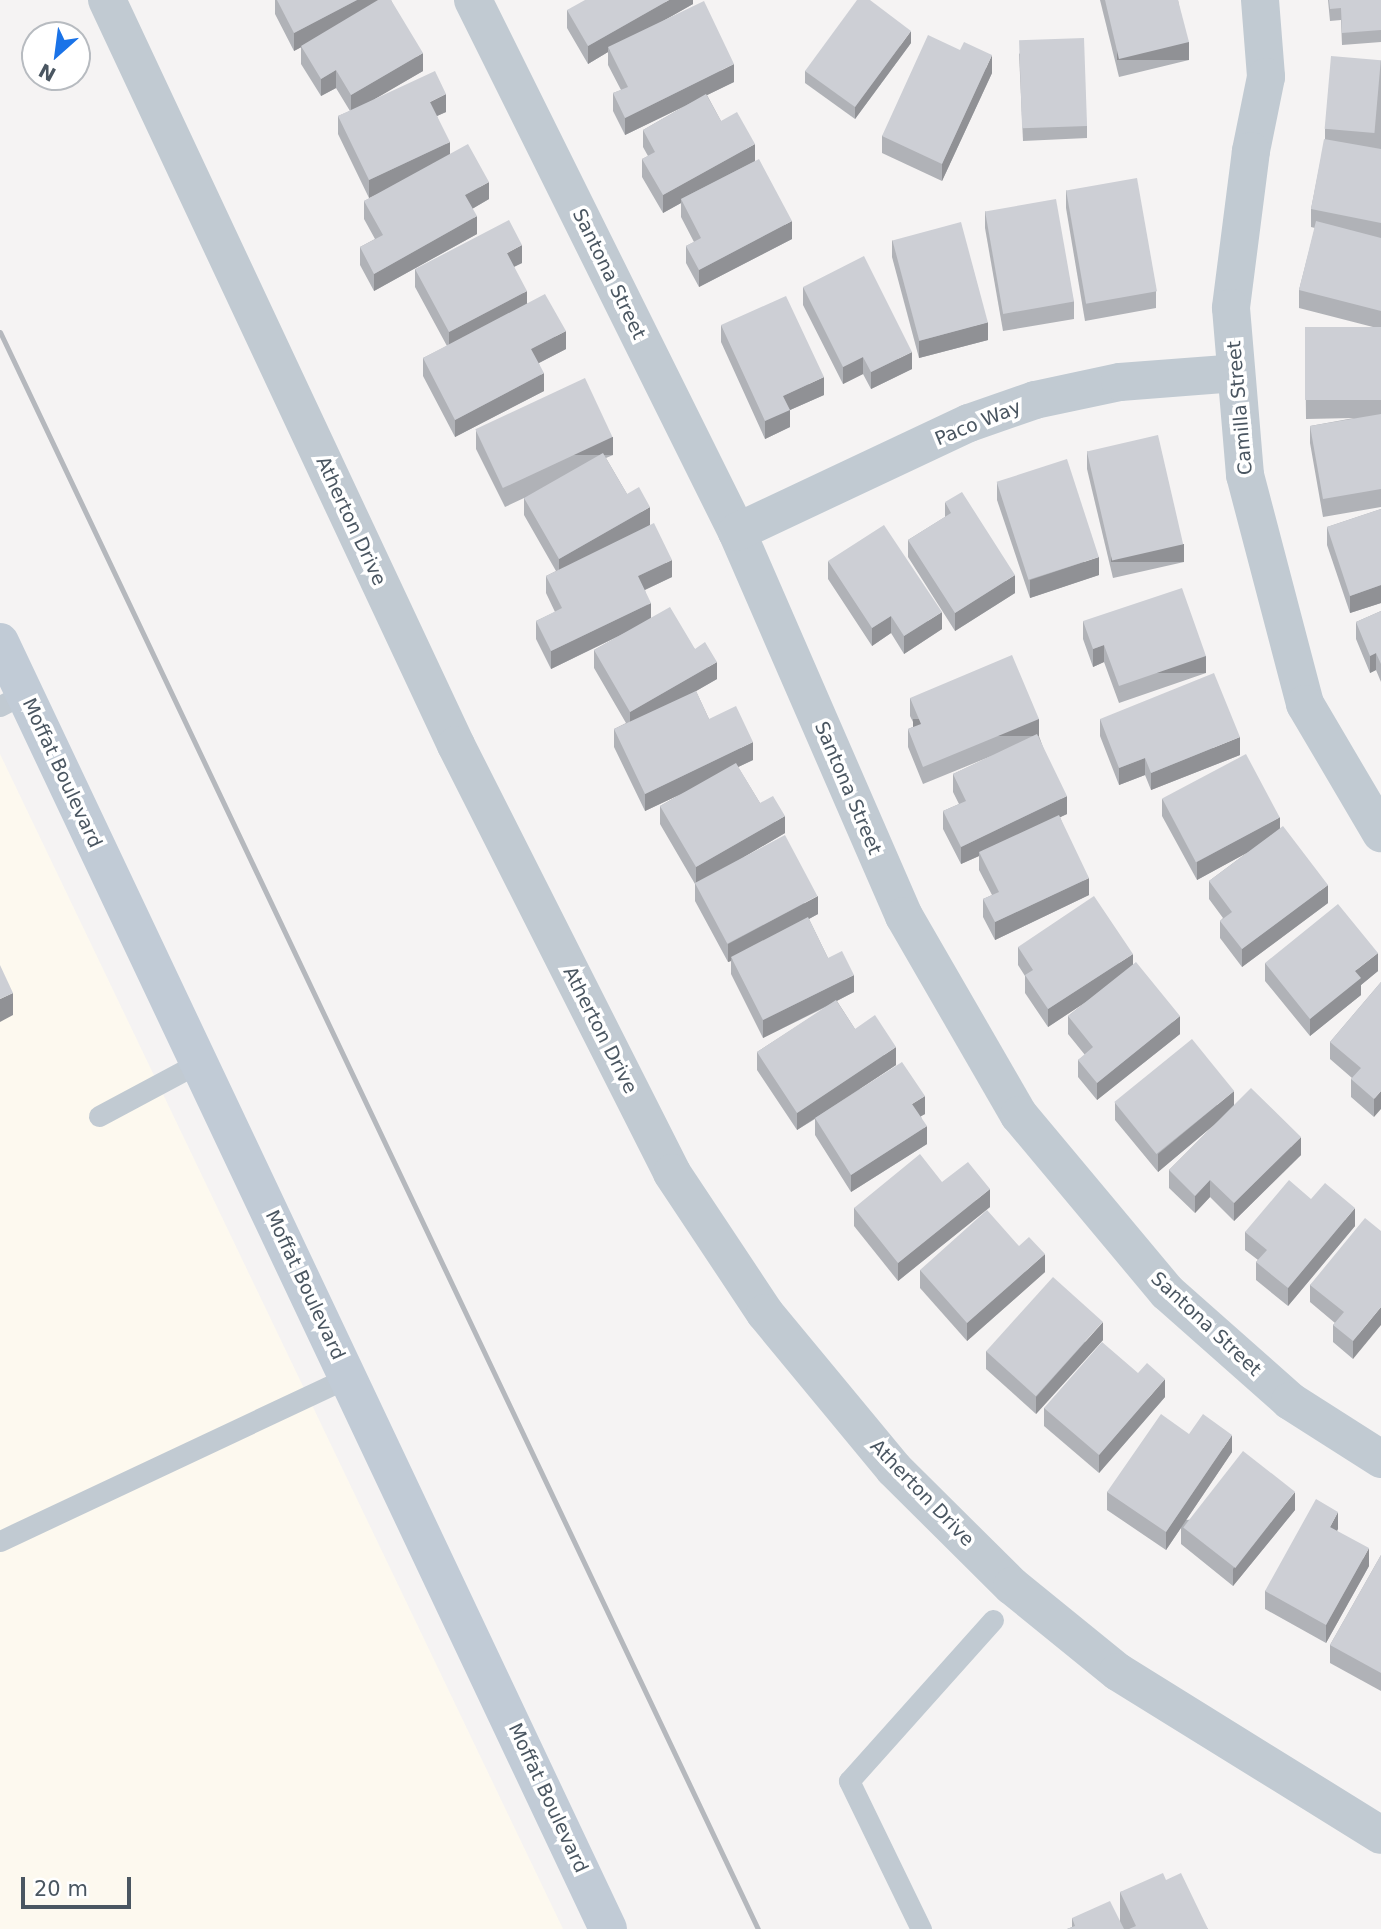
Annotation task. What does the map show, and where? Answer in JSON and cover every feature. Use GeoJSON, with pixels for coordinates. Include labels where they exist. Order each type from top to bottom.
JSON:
{"type":"FeatureCollection","features":[{"type":"Feature","properties":{"kind":"main road","name":"Moffat Boulevard"},"geometry":{"type":"LineString","coordinates":[[0,642],[12,700],[200,1062],[608,1929]]}},
{"type":"Feature","properties":{"kind":"street","name":"Atherton Drive"},"geometry":{"type":"LineString","coordinates":[[107,0],[469,769],[672,1173],[765,1313],[894,1469],[1012,1586],[1118,1672],[1381,1835]]}},
{"type":"Feature","properties":{"kind":"street","name":"Santona Street"},"geometry":{"type":"LineString","coordinates":[[473,0],[737,532],[904,916],[1019,1115],[1167,1292],[1290,1401],[1381,1459]]}},
{"type":"Feature","properties":{"kind":"street","name":"Camilla Street"},"geometry":{"type":"LineString","coordinates":[[1260,0],[1266,76],[1251,151],[1231,308],[1245,475],[1305,704],[1381,833]]}},
{"type":"Feature","properties":{"kind":"street","name":"Paco Way"},"geometry":{"type":"LineString","coordinates":[[737,532],[969,423],[1035,400],[1120,382],[1236,373]]}},
{"type":"Feature","properties":{"kind":"lane"},"geometry":{"type":"LineString","coordinates":[[99,1116],[200,1062]]}},
{"type":"Feature","properties":{"kind":"lane"},"geometry":{"type":"LineString","coordinates":[[0,1541],[349,1377]]}},
{"type":"Feature","properties":{"kind":"lane"},"geometry":{"type":"LineString","coordinates":[[922,1929],[849,1781],[993,1620]]}},
{"type":"Feature","properties":{"kind":"shaded area"},"geometry":{"type":"Polygon","coordinates":[[[0,754],[563,1929],[0,1929],[0,754]]]}},
{"type":"Feature","properties":{"kind":"building"},"geometry":{"type":"Polygon","coordinates":[[[277,0],[357,0],[294,33],[277,0]]]}},
{"type":"Feature","properties":{"kind":"building"},"geometry":{"type":"Polygon","coordinates":[[[378,0],[391,0],[423,53],[351,95],[336,70],[321,79],[301,46],[378,0]]]}},
{"type":"Feature","properties":{"kind":"building"},"geometry":{"type":"Polygon","coordinates":[[[585,0],[669,0],[588,46],[567,10],[585,0]]]}},
{"type":"Feature","properties":{"kind":"building"},"geometry":{"type":"Polygon","coordinates":[[[857,0],[870,0],[911,31],[855,107],[805,71],[857,0]]]}},
{"type":"Feature","properties":{"kind":"building"},"geometry":{"type":"Polygon","coordinates":[[[1105,0],[1178,0],[1189,42],[1119,59],[1105,0]]]}},
{"type":"Feature","properties":{"kind":"building"},"geometry":{"type":"Polygon","coordinates":[[[1329,0],[1381,0],[1381,30],[1342,33],[1341,8],[1330,9],[1329,0]]]}},
{"type":"Feature","properties":{"kind":"building"},"geometry":{"type":"Polygon","coordinates":[[[704,1],[734,64],[625,118],[613,93],[628,87],[608,47],[704,1]]]}},
{"type":"Feature","properties":{"kind":"building"},"geometry":{"type":"Polygon","coordinates":[[[928,35],[960,50],[964,42],[992,55],[942,164],[882,136],[928,35]]]}},
{"type":"Feature","properties":{"kind":"building"},"geometry":{"type":"Polygon","coordinates":[[[1084,38],[1087,126],[1022,128],[1019,40],[1084,38]]]}},
{"type":"Feature","properties":{"kind":"building"},"geometry":{"type":"Polygon","coordinates":[[[1331,56],[1381,60],[1374,133],[1325,129],[1331,56]]]}},
{"type":"Feature","properties":{"kind":"building"},"geometry":{"type":"Polygon","coordinates":[[[435,71],[446,94],[430,102],[450,142],[369,180],[338,116],[435,71]]]}},
{"type":"Feature","properties":{"kind":"building"},"geometry":{"type":"Polygon","coordinates":[[[706,94],[721,121],[737,112],[755,144],[663,195],[642,159],[655,152],[643,130],[706,94]]]}},
{"type":"Feature","properties":{"kind":"building"},"geometry":{"type":"Polygon","coordinates":[[[1324,139],[1381,149],[1381,223],[1311,209],[1324,139]]]}},
{"type":"Feature","properties":{"kind":"building"},"geometry":{"type":"Polygon","coordinates":[[[468,144],[489,182],[465,195],[477,216],[374,274],[360,247],[383,235],[364,201],[468,144]]]}},
{"type":"Feature","properties":{"kind":"building"},"geometry":{"type":"Polygon","coordinates":[[[759,159],[792,221],[699,270],[686,246],[701,238],[681,199],[759,159]]]}},
{"type":"Feature","properties":{"kind":"building"},"geometry":{"type":"Polygon","coordinates":[[[1137,178],[1157,291],[1086,304],[1066,191],[1137,178]]]}},
{"type":"Feature","properties":{"kind":"building"},"geometry":{"type":"Polygon","coordinates":[[[1056,199],[1074,301],[1003,314],[985,212],[1056,199]]]}},
{"type":"Feature","properties":{"kind":"building"},"geometry":{"type":"Polygon","coordinates":[[[509,220],[522,245],[507,253],[527,291],[449,332],[415,269],[509,220]]]}},
{"type":"Feature","properties":{"kind":"building"},"geometry":{"type":"Polygon","coordinates":[[[1316,221],[1381,238],[1381,311],[1299,290],[1316,221]]]}},
{"type":"Feature","properties":{"kind":"building"},"geometry":{"type":"Polygon","coordinates":[[[961,222],[988,322],[919,341],[892,240],[961,222]]]}},
{"type":"Feature","properties":{"kind":"building"},"geometry":{"type":"Polygon","coordinates":[[[864,256],[912,352],[871,372],[863,357],[843,367],[803,287],[864,256]]]}},
{"type":"Feature","properties":{"kind":"building"},"geometry":{"type":"Polygon","coordinates":[[[545,294],[566,331],[531,349],[544,373],[455,420],[423,358],[545,294]]]}},
{"type":"Feature","properties":{"kind":"building"},"geometry":{"type":"Polygon","coordinates":[[[786,296],[824,377],[783,396],[790,410],[765,421],[721,325],[786,296]]]}},
{"type":"Feature","properties":{"kind":"building"},"geometry":{"type":"Polygon","coordinates":[[[1305,327],[1381,327],[1381,400],[1305,400],[1305,327]]]}},
{"type":"Feature","properties":{"kind":"building"},"geometry":{"type":"Polygon","coordinates":[[[585,378],[612,437],[503,488],[475,429],[585,378]]]}},
{"type":"Feature","properties":{"kind":"building"},"geometry":{"type":"Polygon","coordinates":[[[1381,414],[1381,489],[1323,499],[1310,426],[1381,414]]]}},
{"type":"Feature","properties":{"kind":"building"},"geometry":{"type":"Polygon","coordinates":[[[1158,435],[1183,544],[1112,561],[1087,451],[1158,435]]]}},
{"type":"Feature","properties":{"kind":"building"},"geometry":{"type":"Polygon","coordinates":[[[603,453],[627,494],[639,487],[650,507],[559,559],[524,498],[603,453]]]}},
{"type":"Feature","properties":{"kind":"building"},"geometry":{"type":"Polygon","coordinates":[[[1067,459],[1099,557],[1028,580],[997,482],[1067,459]]]}},
{"type":"Feature","properties":{"kind":"building"},"geometry":{"type":"Polygon","coordinates":[[[962,492],[1015,575],[955,613],[908,540],[951,513],[945,502],[962,492]]]}},
{"type":"Feature","properties":{"kind":"building"},"geometry":{"type":"Polygon","coordinates":[[[1381,509],[1381,585],[1350,596],[1327,527],[1381,509]]]}},
{"type":"Feature","properties":{"kind":"building"},"geometry":{"type":"Polygon","coordinates":[[[654,523],[672,560],[638,576],[651,603],[551,651],[536,621],[562,608],[546,576],[654,523]]]}},
{"type":"Feature","properties":{"kind":"building"},"geometry":{"type":"Polygon","coordinates":[[[884,525],[942,612],[904,636],[891,616],[872,628],[828,561],[884,525]]]}},
{"type":"Feature","properties":{"kind":"building"},"geometry":{"type":"Polygon","coordinates":[[[1182,588],[1206,656],[1119,686],[1104,645],[1093,649],[1083,621],[1182,588]]]}},
{"type":"Feature","properties":{"kind":"building"},"geometry":{"type":"Polygon","coordinates":[[[670,607],[695,649],[705,642],[717,662],[630,712],[594,650],[670,607]]]}},
{"type":"Feature","properties":{"kind":"building"},"geometry":{"type":"Polygon","coordinates":[[[1381,611],[1381,664],[1376,653],[1370,656],[1356,622],[1381,611]]]}},
{"type":"Feature","properties":{"kind":"building"},"geometry":{"type":"Polygon","coordinates":[[[1012,655],[1039,719],[923,767],[908,729],[921,724],[910,698],[1012,655]]]}},
{"type":"Feature","properties":{"kind":"building"},"geometry":{"type":"Polygon","coordinates":[[[1214,673],[1240,737],[1151,773],[1145,758],[1119,768],[1100,719],[1214,673]]]}},
{"type":"Feature","properties":{"kind":"building"},"geometry":{"type":"Polygon","coordinates":[[[696,691],[709,719],[736,706],[753,742],[645,794],[614,729],[696,691]]]}},
{"type":"Feature","properties":{"kind":"building"},"geometry":{"type":"Polygon","coordinates":[[[1037,734],[1067,796],[961,847],[943,811],[966,801],[953,774],[1037,734]]]}},
{"type":"Feature","properties":{"kind":"building"},"geometry":{"type":"Polygon","coordinates":[[[1246,754],[1280,818],[1196,862],[1162,799],[1246,754]]]}},
{"type":"Feature","properties":{"kind":"building"},"geometry":{"type":"Polygon","coordinates":[[[736,763],[760,803],[773,796],[785,816],[696,867],[660,806],[736,763]]]}},
{"type":"Feature","properties":{"kind":"building"},"geometry":{"type":"Polygon","coordinates":[[[1059,815],[1089,878],[995,922],[983,899],[999,892],[979,852],[1059,815]]]}},
{"type":"Feature","properties":{"kind":"building"},"geometry":{"type":"Polygon","coordinates":[[[1283,826],[1328,885],[1242,949],[1220,921],[1232,912],[1209,881],[1283,826]]]}},
{"type":"Feature","properties":{"kind":"building"},"geometry":{"type":"Polygon","coordinates":[[[785,835],[817,896],[727,944],[695,883],[785,835]]]}},
{"type":"Feature","properties":{"kind":"building"},"geometry":{"type":"Polygon","coordinates":[[[1094,896],[1133,954],[1048,1009],[1025,975],[1033,970],[1018,947],[1094,896]]]}},
{"type":"Feature","properties":{"kind":"building"},"geometry":{"type":"Polygon","coordinates":[[[1338,904],[1378,953],[1355,971],[1361,978],[1310,1019],[1265,963],[1338,904]]]}},
{"type":"Feature","properties":{"kind":"building"},"geometry":{"type":"Polygon","coordinates":[[[808,917],[828,958],[842,951],[854,975],[763,1020],[731,957],[808,917]]]}},
{"type":"Feature","properties":{"kind":"building"},"geometry":{"type":"Polygon","coordinates":[[[1136,962],[1180,1016],[1097,1083],[1078,1060],[1093,1047],[1068,1016],[1136,962]]]}},
{"type":"Feature","properties":{"kind":"building"},"geometry":{"type":"Polygon","coordinates":[[[0,965],[13,993],[0,999],[0,965]]]}},
{"type":"Feature","properties":{"kind":"building"},"geometry":{"type":"Polygon","coordinates":[[[1381,982],[1381,1091],[1374,1099],[1351,1079],[1361,1068],[1330,1042],[1381,982]]]}},
{"type":"Feature","properties":{"kind":"building"},"geometry":{"type":"Polygon","coordinates":[[[836,1000],[855,1029],[875,1015],[896,1047],[797,1113],[757,1052],[836,1000]]]}},
{"type":"Feature","properties":{"kind":"building"},"geometry":{"type":"Polygon","coordinates":[[[1192,1039],[1234,1091],[1156,1154],[1114,1102],[1192,1039]]]}},
{"type":"Feature","properties":{"kind":"building"},"geometry":{"type":"Polygon","coordinates":[[[902,1062],[925,1096],[912,1104],[927,1126],[851,1175],[815,1118],[902,1062]]]}},
{"type":"Feature","properties":{"kind":"building"},"geometry":{"type":"Polygon","coordinates":[[[1251,1088],[1301,1137],[1234,1203],[1210,1180],[1195,1196],[1169,1170],[1251,1088]]]}},
{"type":"Feature","properties":{"kind":"building"},"geometry":{"type":"Polygon","coordinates":[[[920,1154],[942,1182],[968,1162],[990,1189],[898,1263],[854,1208],[920,1154]]]}},
{"type":"Feature","properties":{"kind":"building"},"geometry":{"type":"Polygon","coordinates":[[[1289,1180],[1311,1199],[1325,1183],[1355,1208],[1288,1288],[1256,1262],[1267,1250],[1245,1232],[1289,1180]]]}},
{"type":"Feature","properties":{"kind":"building"},"geometry":{"type":"Polygon","coordinates":[[[987,1210],[1019,1246],[1029,1237],[1045,1254],[967,1323],[920,1270],[987,1210]]]}},
{"type":"Feature","properties":{"kind":"building"},"geometry":{"type":"Polygon","coordinates":[[[1365,1218],[1381,1231],[1381,1307],[1353,1341],[1333,1325],[1344,1312],[1310,1285],[1365,1218]]]}},
{"type":"Feature","properties":{"kind":"building"},"geometry":{"type":"Polygon","coordinates":[[[1053,1277],[1103,1322],[1036,1396],[986,1351],[1053,1277]]]}},
{"type":"Feature","properties":{"kind":"building"},"geometry":{"type":"Polygon","coordinates":[[[1102,1342],[1138,1373],[1147,1363],[1165,1379],[1099,1455],[1044,1408],[1102,1342]]]}},
{"type":"Feature","properties":{"kind":"building"},"geometry":{"type":"Polygon","coordinates":[[[1161,1414],[1189,1434],[1203,1414],[1232,1435],[1166,1532],[1107,1492],[1161,1414]]]}},
{"type":"Feature","properties":{"kind":"building"},"geometry":{"type":"Polygon","coordinates":[[[1243,1451],[1295,1492],[1235,1568],[1183,1527],[1243,1451]]]}},
{"type":"Feature","properties":{"kind":"building"},"geometry":{"type":"Polygon","coordinates":[[[1316,1499],[1338,1512],[1330,1527],[1369,1548],[1326,1625],[1265,1591],[1316,1499]]]}},
{"type":"Feature","properties":{"kind":"building"},"geometry":{"type":"Polygon","coordinates":[[[1381,1555],[1381,1673],[1330,1645],[1381,1555]]]}},
{"type":"Feature","properties":{"kind":"building"},"geometry":{"type":"Polygon","coordinates":[[[1163,1873],[1166,1880],[1181,1873],[1208,1929],[1129,1929],[1136,1926],[1120,1892],[1163,1873]]]}},
{"type":"Feature","properties":{"kind":"building"},"geometry":{"type":"Polygon","coordinates":[[[1110,1901],[1124,1929],[1067,1929],[1075,1926],[1072,1918],[1110,1901]]]}},
{"type":"Feature","properties":{"kind":"railway"},"geometry":{"type":"LineString","coordinates":[[0,332],[758,1929]]}}]}
